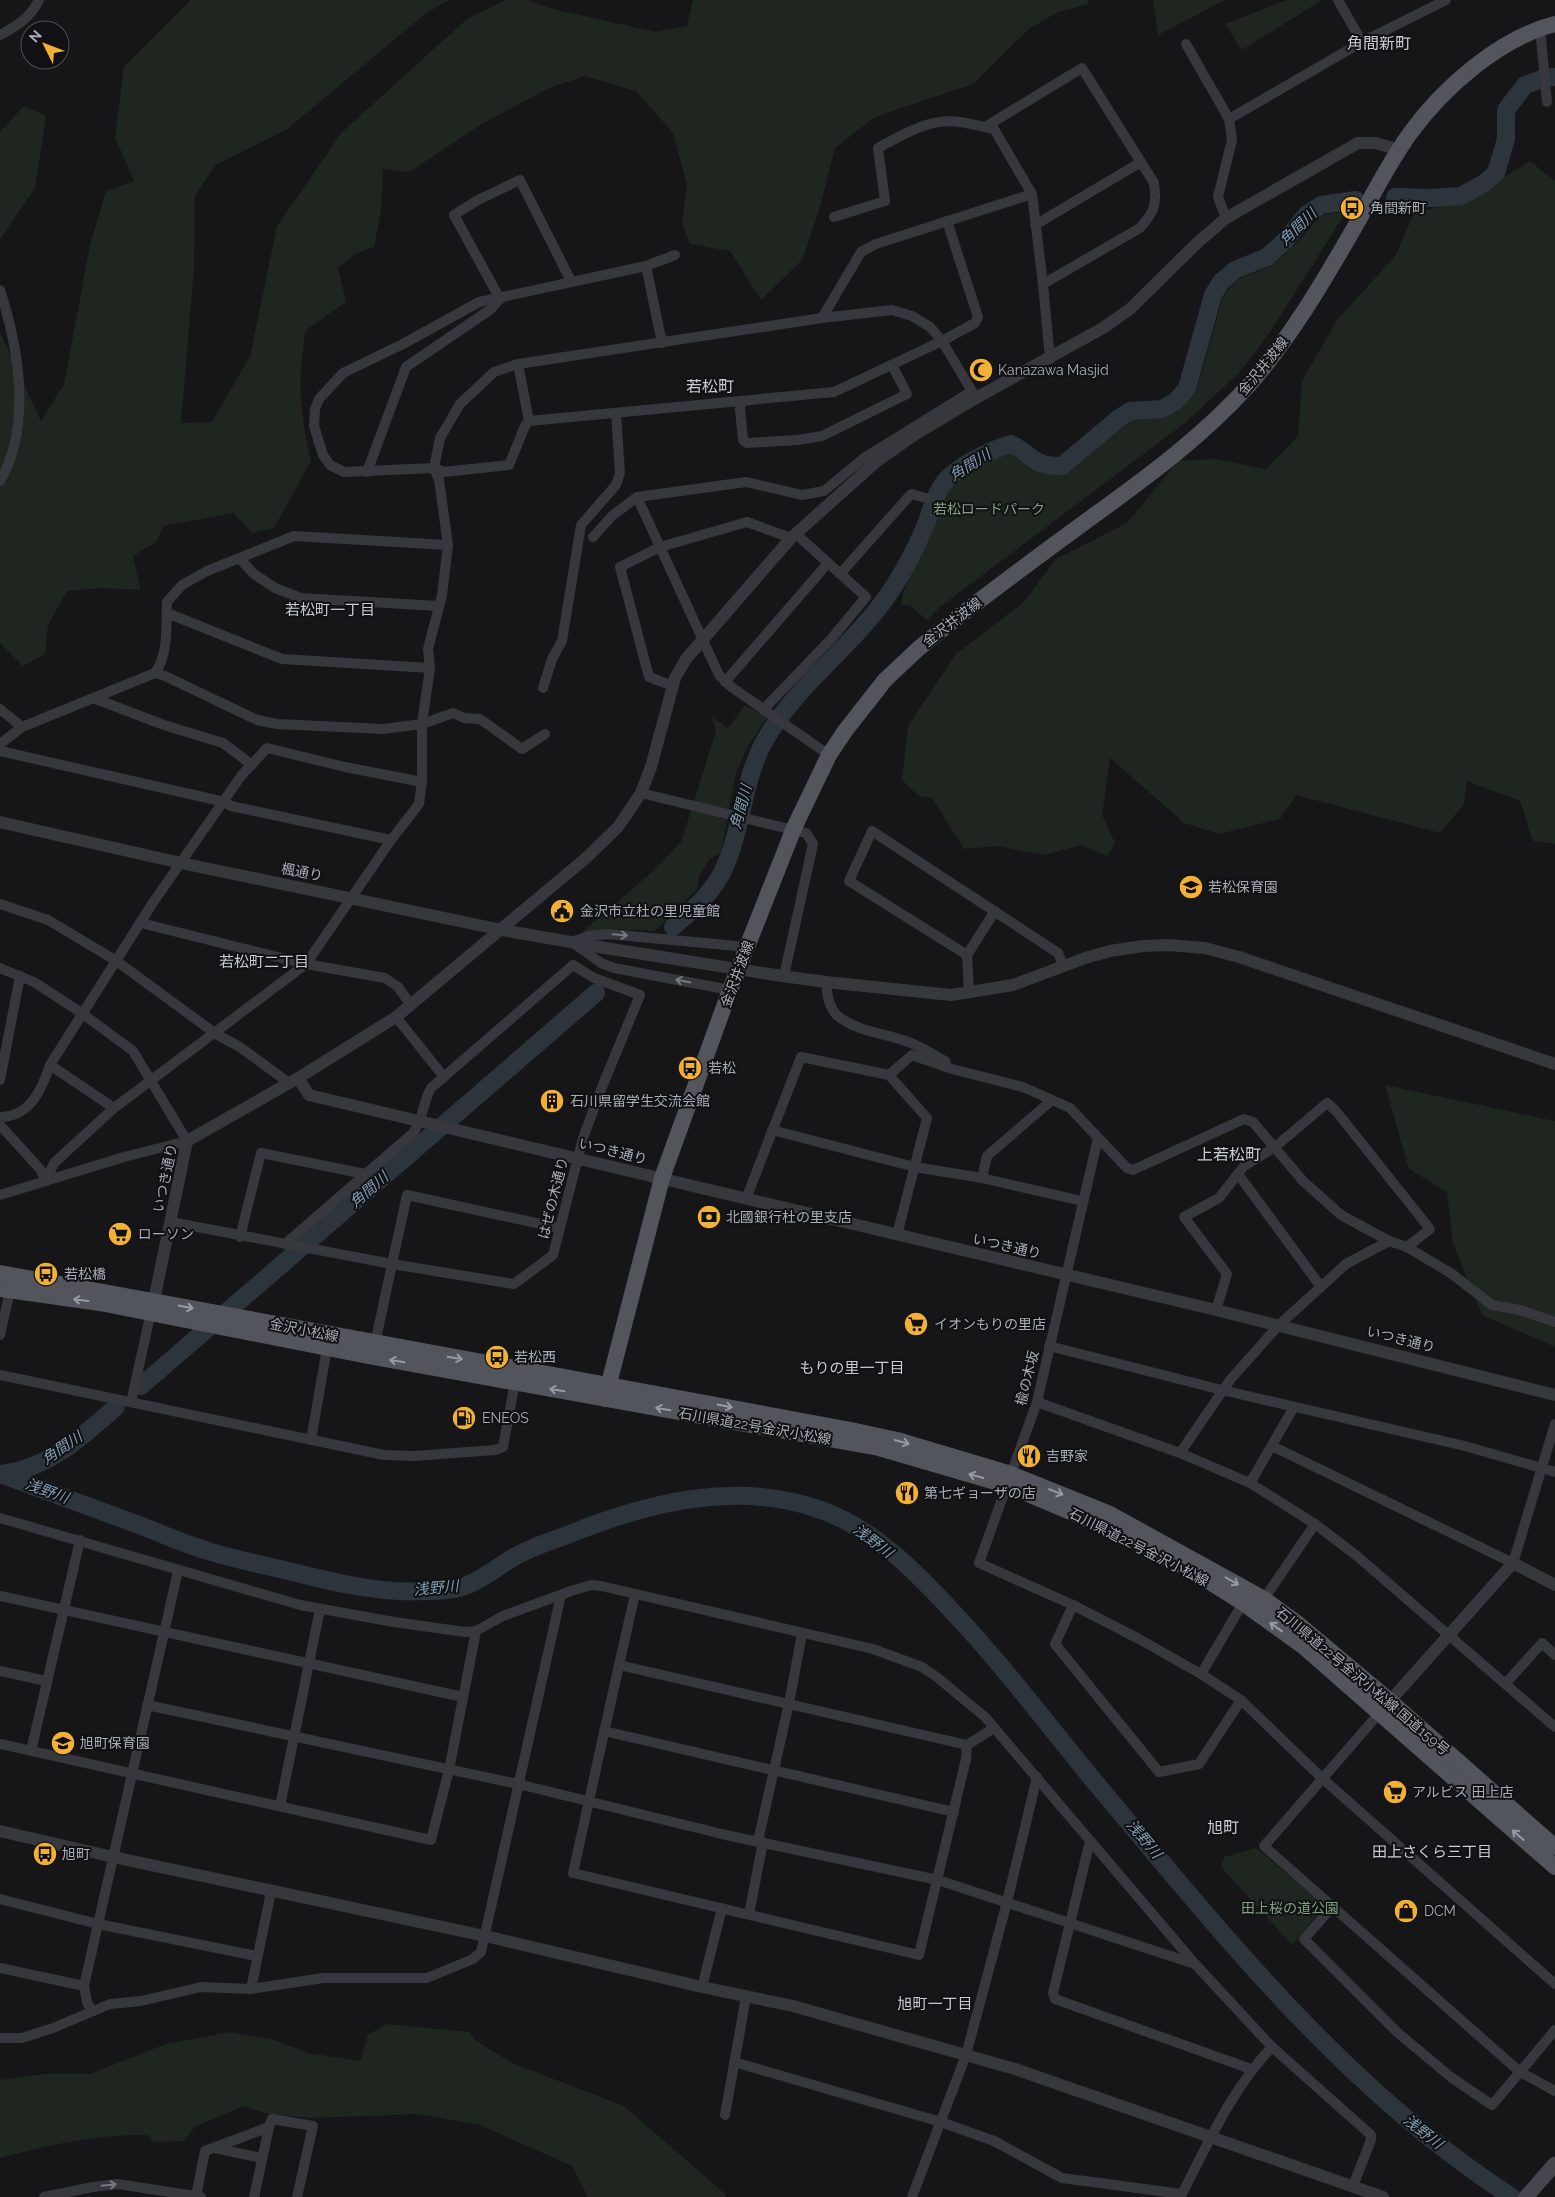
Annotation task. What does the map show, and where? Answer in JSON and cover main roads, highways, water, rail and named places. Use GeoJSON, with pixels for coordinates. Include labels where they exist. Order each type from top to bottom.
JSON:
{"type":"FeatureCollection","features":[{"type":"Feature","properties":{"kind":"main road","name":"金沢井波線"},"geometry":{"type":"LineString","coordinates":[[607,1391],[662,1178],[730,990],[794,828],[829,755],[859,711],[885,680],[918,649],[1203,432],[1249,385],[1282,344],[1316,293],[1412,130],[1462,78],[1498,50],[1548,26]]}},
{"type":"Feature","properties":{"kind":"main road","name":"金沢小松線"},"geometry":{"type":"LineString","coordinates":[[0,1273],[202,1317],[375,1344],[607,1391]]}},
{"type":"Feature","properties":{"kind":"main road","name":"金沢小松線"},"geometry":{"type":"LineString","coordinates":[[5,1290],[100,1303],[152,1306]]}},
{"type":"Feature","properties":{"kind":"main road","name":"金沢小松線"},"geometry":{"type":"LineString","coordinates":[[231,1322],[326,1348],[515,1382],[607,1391]]}},
{"type":"Feature","properties":{"kind":"main road","name":"石川県道22号金沢小松線;国道159号"},"geometry":{"type":"LineString","coordinates":[[607,1391],[851,1430],[906,1443],[1110,1514],[1264,1599],[1297,1623],[1385,1707],[1555,1847]]}},
{"type":"Feature","properties":{"kind":"main road","name":"石川県道22号金沢小松線"},"geometry":{"type":"LineString","coordinates":[[1008,1479],[1194,1572],[1304,1646],[1385,1707],[1555,1867]]}},
{"type":"Feature","properties":{"kind":"main road"},"geometry":{"type":"LineString","coordinates":[[1526,2197],[1554,2165]]}},
{"type":"Feature","properties":{"kind":"waterway","name":"角間川"},"geometry":{"type":"LineString","coordinates":[[1395,197],[1430,198],[1461,196],[1483,184],[1496,173],[1506,139],[1506,110],[1525,85],[1545,78],[1555,77]]}},
{"type":"Feature","properties":{"kind":"waterway","name":"角間川"},"geometry":{"type":"LineString","coordinates":[[673,927],[704,899],[722,873],[732,849],[747,787],[764,742],[792,702],[859,630],[890,592],[917,545],[937,494],[948,478],[974,460],[1011,444],[1034,460],[1045,465],[1062,466],[1130,411],[1162,409],[1176,401],[1187,388],[1213,295],[1221,282],[1235,270],[1267,257],[1286,240],[1306,215],[1321,205],[1356,200]]}},
{"type":"Feature","properties":{"kind":"waterway","name":"角間川"},"geometry":{"type":"LineString","coordinates":[[141,1386],[596,993]]}},
{"type":"Feature","properties":{"kind":"waterway","name":"角間川"},"geometry":{"type":"LineString","coordinates":[[2,1474],[19,1471],[35,1465],[64,1450],[116,1407]]}},
{"type":"Feature","properties":{"kind":"waterway","name":"浅野川"},"geometry":{"type":"LineString","coordinates":[[0,1474],[208,1551],[339,1583],[392,1591],[434,1591],[462,1587],[477,1581],[518,1555],[544,1543],[662,1504],[726,1496],[758,1497],[790,1501],[840,1518],[859,1528],[893,1553],[971,1631],[1189,1894],[1288,2005],[1340,2058],[1394,2108],[1451,2155],[1512,2197]]}},
{"type":"Feature","properties":{"kind":"place","name":"角間新町"},"geometry":{"type":"Point","coordinates":[1352,208]}},
{"type":"Feature","properties":{"kind":"place","name":"Kanazawa Masjid"},"geometry":{"type":"Point","coordinates":[981,370]}},
{"type":"Feature","properties":{"kind":"place","name":"若松保育園"},"geometry":{"type":"Point","coordinates":[1191,887]}},
{"type":"Feature","properties":{"kind":"place","name":"金沢市立杜の里児童館"},"geometry":{"type":"Point","coordinates":[562,911]}},
{"type":"Feature","properties":{"kind":"place","name":"若松"},"geometry":{"type":"Point","coordinates":[690,1068]}},
{"type":"Feature","properties":{"kind":"place","name":"石川県留学生交流会館"},"geometry":{"type":"Point","coordinates":[552,1101]}},
{"type":"Feature","properties":{"kind":"place","name":"北國銀行杜の里支店"},"geometry":{"type":"Point","coordinates":[709,1217]}},
{"type":"Feature","properties":{"kind":"place","name":"ローソン"},"geometry":{"type":"Point","coordinates":[120,1234]}},
{"type":"Feature","properties":{"kind":"place","name":"若松橋"},"geometry":{"type":"Point","coordinates":[46,1274]}},
{"type":"Feature","properties":{"kind":"place","name":"イオンもりの里店"},"geometry":{"type":"Point","coordinates":[916,1324]}},
{"type":"Feature","properties":{"kind":"place","name":"若松西"},"geometry":{"type":"Point","coordinates":[497,1357]}},
{"type":"Feature","properties":{"kind":"place","name":"ENEOS"},"geometry":{"type":"Point","coordinates":[464,1418]}},
{"type":"Feature","properties":{"kind":"place","name":"吉野家"},"geometry":{"type":"Point","coordinates":[1029,1456]}},
{"type":"Feature","properties":{"kind":"place","name":"第七ギョーザの店"},"geometry":{"type":"Point","coordinates":[907,1493]}},
{"type":"Feature","properties":{"kind":"place","name":"旭町保育園"},"geometry":{"type":"Point","coordinates":[63,1743]}},
{"type":"Feature","properties":{"kind":"place","name":"アルビス 田上店"},"geometry":{"type":"Point","coordinates":[1395,1792]}},
{"type":"Feature","properties":{"kind":"place","name":"旭町"},"geometry":{"type":"Point","coordinates":[45,1854]}},
{"type":"Feature","properties":{"kind":"place","name":"DCM"},"geometry":{"type":"Point","coordinates":[1406,1911]}},
{"type":"Feature","properties":{"kind":"district","name":"角間新町"},"geometry":{"type":"Point","coordinates":[1379,43]}},
{"type":"Feature","properties":{"kind":"district","name":"若松町"},"geometry":{"type":"Point","coordinates":[710,386]}},
{"type":"Feature","properties":{"kind":"district","name":"若松町一丁目"},"geometry":{"type":"Point","coordinates":[330,610]}},
{"type":"Feature","properties":{"kind":"district","name":"若松町二丁目"},"geometry":{"type":"Point","coordinates":[264,962]}},
{"type":"Feature","properties":{"kind":"district","name":"上若松町"},"geometry":{"type":"Point","coordinates":[1229,1154]}},
{"type":"Feature","properties":{"kind":"district","name":"もりの里一丁目"},"geometry":{"type":"Point","coordinates":[852,1368]}},
{"type":"Feature","properties":{"kind":"district","name":"旭町"},"geometry":{"type":"Point","coordinates":[1223,1827]}},
{"type":"Feature","properties":{"kind":"district","name":"田上さくら三丁目"},"geometry":{"type":"Point","coordinates":[1432,1852]}},
{"type":"Feature","properties":{"kind":"district","name":"旭町一丁目"},"geometry":{"type":"Point","coordinates":[935,2004]}},
{"type":"Feature","properties":{"kind":"park label","name":"若松ロードパーク"},"geometry":{"type":"Point","coordinates":[989,509]}},
{"type":"Feature","properties":{"kind":"park label","name":"田上桜の道公園"},"geometry":{"type":"Point","coordinates":[1290,1908]}}]}
